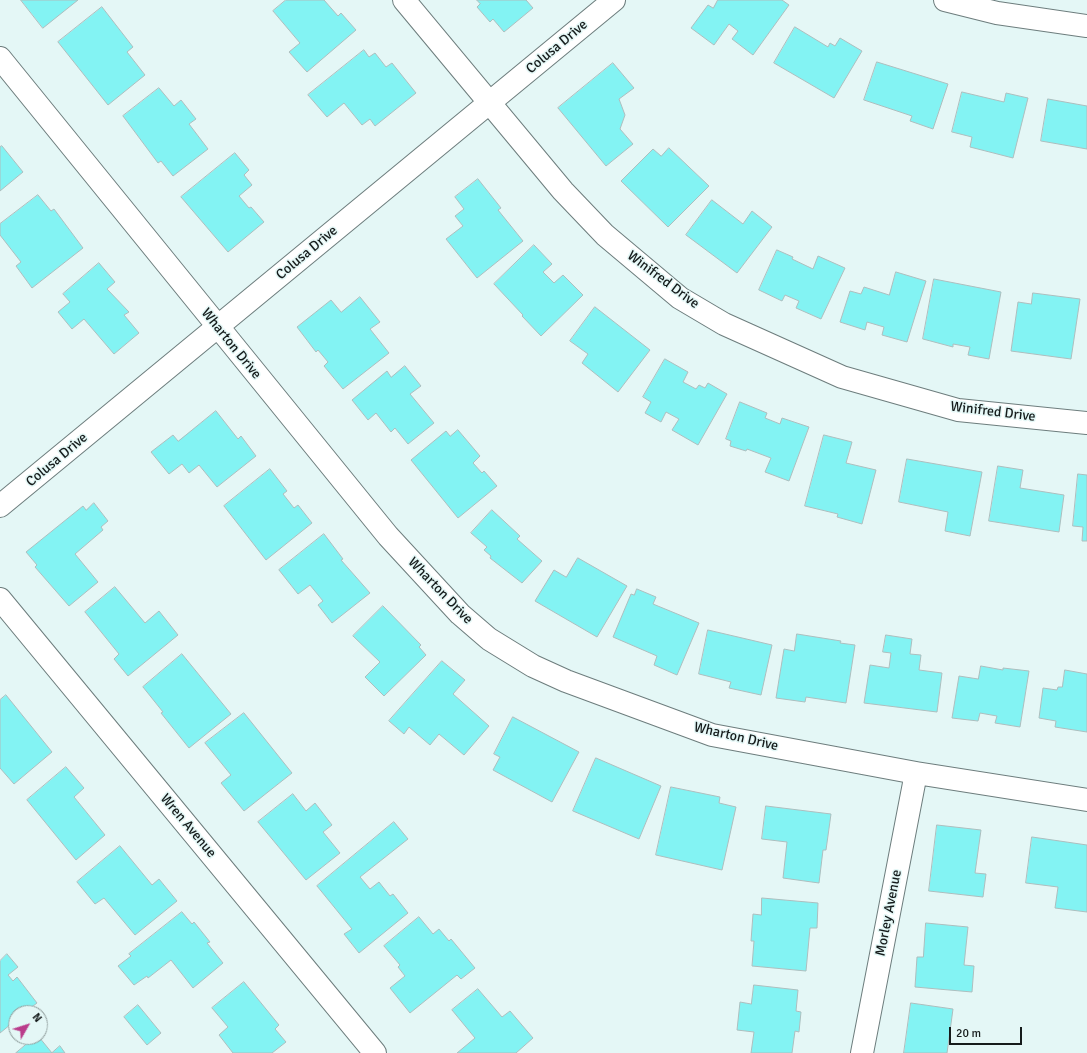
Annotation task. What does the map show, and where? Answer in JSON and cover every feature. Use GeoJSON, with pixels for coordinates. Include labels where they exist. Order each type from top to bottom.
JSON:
{"type":"FeatureCollection","features":[{"type":"Feature","properties":{"kind":"street","name":"Winifred Drive"},"geometry":{"type":"LineString","coordinates":[[404,0],[563,191],[605,235],[680,298],[724,324],[842,377],[958,410],[1087,423]]}},
{"type":"Feature","properties":{"kind":"street","name":"Colusa Drive"},"geometry":{"type":"LineString","coordinates":[[0,506],[614,0]]}},
{"type":"Feature","properties":{"kind":"street"},"geometry":{"type":"LineString","coordinates":[[945,0],[997,13],[1087,26]]}},
{"type":"Feature","properties":{"kind":"street","name":"Wharton Drive"},"geometry":{"type":"LineString","coordinates":[[0,58],[388,536],[460,614],[489,639],[533,666],[566,682],[712,735],[916,773],[1087,800]]}},
{"type":"Feature","properties":{"kind":"street","name":"Wren Avenue"},"geometry":{"type":"LineString","coordinates":[[0,599],[375,1053]]}},
{"type":"Feature","properties":{"kind":"street","name":"Morley Avenue"},"geometry":{"type":"LineString","coordinates":[[862,1053],[916,773]]}},
{"type":"Feature","properties":{"kind":"building"},"geometry":{"type":"Polygon","coordinates":[[[21,0],[78,0],[43,28],[21,0]]]}},
{"type":"Feature","properties":{"kind":"building"},"geometry":{"type":"Polygon","coordinates":[[[286,0],[324,0],[338,16],[341,13],[356,30],[307,72],[289,52],[300,43],[273,11],[286,0]]]}},
{"type":"Feature","properties":{"kind":"building"},"geometry":{"type":"Polygon","coordinates":[[[477,0],[526,0],[533,8],[504,32],[493,19],[490,22],[477,7],[480,4],[477,0]]]}},
{"type":"Feature","properties":{"kind":"building"},"geometry":{"type":"Polygon","coordinates":[[[718,0],[782,0],[789,5],[753,55],[732,39],[738,31],[729,24],[714,45],[691,28],[708,5],[713,8],[718,0]]]}},
{"type":"Feature","properties":{"kind":"building"},"geometry":{"type":"Polygon","coordinates":[[[102,7],[133,47],[127,52],[145,75],[108,105],[58,42],[102,7]]]}},
{"type":"Feature","properties":{"kind":"building"},"geometry":{"type":"Polygon","coordinates":[[[795,27],[828,47],[830,43],[835,46],[840,38],[862,51],[834,98],[774,63],[795,27]]]}},
{"type":"Feature","properties":{"kind":"building"},"geometry":{"type":"Polygon","coordinates":[[[364,50],[369,57],[375,53],[386,67],[392,63],[416,93],[375,126],[370,119],[362,125],[344,103],[327,117],[308,95],[364,50]]]}},
{"type":"Feature","properties":{"kind":"building"},"geometry":{"type":"Polygon","coordinates":[[[877,62],[948,84],[933,129],[910,121],[912,116],[864,100],[877,62]]]}},
{"type":"Feature","properties":{"kind":"building"},"geometry":{"type":"Polygon","coordinates":[[[613,63],[634,88],[619,99],[625,115],[620,129],[633,144],[606,166],[558,108],[613,63]]]}},
{"type":"Feature","properties":{"kind":"building"},"geometry":{"type":"Polygon","coordinates":[[[159,88],[174,106],[181,100],[196,119],[189,124],[208,149],[173,176],[161,161],[158,163],[123,116],[159,88]]]}},
{"type":"Feature","properties":{"kind":"building"},"geometry":{"type":"Polygon","coordinates":[[[962,92],[1004,102],[1006,93],[1028,98],[1013,158],[970,147],[972,137],[952,132],[962,92]]]}},
{"type":"Feature","properties":{"kind":"building"},"geometry":{"type":"Polygon","coordinates":[[[1048,99],[1087,106],[1087,149],[1041,141],[1048,99]]]}},
{"type":"Feature","properties":{"kind":"building"},"geometry":{"type":"Polygon","coordinates":[[[2,146],[23,172],[0,191],[0,147],[2,146]]]}},
{"type":"Feature","properties":{"kind":"building"},"geometry":{"type":"Polygon","coordinates":[[[669,148],[709,186],[668,227],[621,181],[653,149],[661,156],[669,148]]]}},
{"type":"Feature","properties":{"kind":"building"},"geometry":{"type":"Polygon","coordinates":[[[235,153],[249,170],[244,175],[252,185],[239,196],[264,222],[228,252],[181,197],[235,153]]]}},
{"type":"Feature","properties":{"kind":"building"},"geometry":{"type":"Polygon","coordinates":[[[478,179],[501,208],[498,210],[523,241],[477,278],[446,239],[463,226],[455,216],[464,209],[455,197],[478,179]]]}},
{"type":"Feature","properties":{"kind":"building"},"geometry":{"type":"Polygon","coordinates":[[[38,195],[51,211],[54,209],[83,248],[32,288],[16,266],[21,262],[0,235],[0,224],[38,195]]]}},
{"type":"Feature","properties":{"kind":"building"},"geometry":{"type":"Polygon","coordinates":[[[712,200],[743,224],[752,211],[772,227],[737,273],[686,235],[712,200]]]}},
{"type":"Feature","properties":{"kind":"building"},"geometry":{"type":"Polygon","coordinates":[[[534,245],[552,264],[543,272],[554,283],[563,275],[583,295],[541,336],[494,284],[534,245]]]}},
{"type":"Feature","properties":{"kind":"building"},"geometry":{"type":"Polygon","coordinates":[[[777,250],[793,257],[792,259],[813,269],[818,256],[845,268],[821,319],[796,308],[799,301],[785,295],[782,301],[759,290],[777,250]]]}},
{"type":"Feature","properties":{"kind":"building"},"geometry":{"type":"Polygon","coordinates":[[[99,263],[115,282],[107,289],[129,312],[124,315],[139,333],[114,354],[84,319],[72,329],[58,312],[70,302],[63,294],[99,263]]]}},
{"type":"Feature","properties":{"kind":"building"},"geometry":{"type":"Polygon","coordinates":[[[896,272],[926,281],[907,342],[882,335],[884,327],[867,322],[865,330],[840,322],[850,291],[861,294],[864,287],[889,295],[896,272]]]}},
{"type":"Feature","properties":{"kind":"building"},"geometry":{"type":"Polygon","coordinates":[[[934,279],[1001,292],[989,359],[968,355],[970,347],[953,344],[953,347],[923,339],[934,279]]]}},
{"type":"Feature","properties":{"kind":"building"},"geometry":{"type":"Polygon","coordinates":[[[1033,293],[1080,299],[1071,359],[1011,351],[1018,302],[1031,304],[1033,293]]]}},
{"type":"Feature","properties":{"kind":"building"},"geometry":{"type":"Polygon","coordinates":[[[360,297],[380,322],[370,329],[389,353],[343,389],[324,366],[328,362],[318,350],[316,352],[297,327],[331,300],[341,312],[360,297]]]}},
{"type":"Feature","properties":{"kind":"building"},"geometry":{"type":"Polygon","coordinates":[[[595,307],[650,350],[618,392],[582,363],[588,354],[570,341],[595,307]]]}},
{"type":"Feature","properties":{"kind":"building"},"geometry":{"type":"Polygon","coordinates":[[[665,359],[688,372],[683,382],[696,389],[699,385],[705,388],[708,383],[727,394],[698,445],[672,430],[679,419],[666,412],[661,422],[645,413],[651,402],[643,397],[665,359]]]}},
{"type":"Feature","properties":{"kind":"building"},"geometry":{"type":"Polygon","coordinates":[[[405,366],[421,386],[410,394],[434,423],[408,444],[395,428],[391,432],[376,413],[368,420],[352,400],[387,371],[391,377],[405,366]]]}},
{"type":"Feature","properties":{"kind":"building"},"geometry":{"type":"Polygon","coordinates":[[[740,402],[767,413],[765,418],[780,424],[782,418],[809,427],[789,481],[765,472],[771,458],[747,449],[746,451],[730,446],[731,441],[726,439],[740,402]]]}},
{"type":"Feature","properties":{"kind":"building"},"geometry":{"type":"Polygon","coordinates":[[[216,411],[238,439],[241,436],[256,456],[217,487],[199,465],[189,473],[182,464],[169,474],[151,452],[173,435],[178,441],[216,411]]]}},
{"type":"Feature","properties":{"kind":"building"},"geometry":{"type":"Polygon","coordinates":[[[458,430],[480,456],[473,463],[482,473],[484,471],[497,486],[458,518],[411,460],[446,431],[450,436],[458,430]]]}},
{"type":"Feature","properties":{"kind":"building"},"geometry":{"type":"Polygon","coordinates":[[[824,435],[852,442],[846,463],[876,470],[862,524],[837,517],[838,514],[805,506],[824,435]]]}},
{"type":"Feature","properties":{"kind":"building"},"geometry":{"type":"Polygon","coordinates":[[[907,459],[982,472],[970,536],[945,531],[948,512],[899,502],[907,459]]]}},
{"type":"Feature","properties":{"kind":"building"},"geometry":{"type":"Polygon","coordinates":[[[998,466],[1023,470],[1020,488],[1064,495],[1059,532],[989,521],[998,466]]]}},
{"type":"Feature","properties":{"kind":"building"},"geometry":{"type":"Polygon","coordinates":[[[270,469],[287,491],[283,494],[294,508],[298,505],[312,523],[266,560],[224,506],[270,469]]]}},
{"type":"Feature","properties":{"kind":"building"},"geometry":{"type":"Polygon","coordinates":[[[1078,474],[1087,475],[1087,541],[1082,541],[1083,527],[1073,526],[1078,474]]]}},
{"type":"Feature","properties":{"kind":"building"},"geometry":{"type":"Polygon","coordinates":[[[94,503],[108,521],[101,527],[103,530],[75,554],[98,582],[69,606],[35,567],[37,565],[26,552],[83,506],[86,510],[94,503]]]}},
{"type":"Feature","properties":{"kind":"building"},"geometry":{"type":"Polygon","coordinates":[[[492,510],[520,536],[517,539],[542,561],[522,583],[490,558],[491,556],[484,550],[487,547],[471,533],[492,510]]]}},
{"type":"Feature","properties":{"kind":"building"},"geometry":{"type":"Polygon","coordinates":[[[324,534],[343,559],[341,560],[370,593],[332,623],[318,605],[323,601],[310,585],[298,594],[279,570],[324,534]]]}},
{"type":"Feature","properties":{"kind":"building"},"geometry":{"type":"Polygon","coordinates":[[[578,558],[627,586],[597,637],[535,601],[554,570],[566,577],[578,558]]]}},
{"type":"Feature","properties":{"kind":"building"},"geometry":{"type":"Polygon","coordinates":[[[115,587],[145,623],[159,611],[178,635],[128,676],[114,659],[119,654],[85,612],[115,587]]]}},
{"type":"Feature","properties":{"kind":"building"},"geometry":{"type":"Polygon","coordinates":[[[637,589],[656,597],[653,604],[699,623],[677,675],[654,665],[657,656],[613,637],[631,594],[634,595],[637,589]]]}},
{"type":"Feature","properties":{"kind":"building"},"geometry":{"type":"Polygon","coordinates":[[[383,606],[421,645],[419,647],[426,655],[384,696],[365,677],[380,662],[353,636],[383,606]]]}},
{"type":"Feature","properties":{"kind":"building"},"geometry":{"type":"Polygon","coordinates":[[[708,630],[772,645],[761,695],[729,688],[731,682],[699,674],[708,630]]]}},
{"type":"Feature","properties":{"kind":"building"},"geometry":{"type":"Polygon","coordinates":[[[797,634],[841,641],[840,643],[855,645],[846,703],[806,697],[805,702],[776,698],[784,649],[794,651],[797,634]]]}},
{"type":"Feature","properties":{"kind":"building"},"geometry":{"type":"Polygon","coordinates":[[[886,635],[912,639],[910,654],[921,655],[919,670],[942,673],[937,712],[864,703],[870,665],[889,668],[891,653],[883,652],[886,635]]]}},
{"type":"Feature","properties":{"kind":"building"},"geometry":{"type":"Polygon","coordinates":[[[182,654],[231,714],[189,748],[161,713],[163,712],[143,687],[182,654]]]}},
{"type":"Feature","properties":{"kind":"building"},"geometry":{"type":"Polygon","coordinates":[[[442,661],[465,680],[453,694],[489,726],[464,755],[439,734],[430,745],[409,727],[404,734],[389,721],[442,661]]]}},
{"type":"Feature","properties":{"kind":"building"},"geometry":{"type":"Polygon","coordinates":[[[981,666],[1003,670],[1003,668],[1029,671],[1020,727],[995,723],[997,716],[980,713],[978,721],[952,718],[959,676],[978,679],[981,666]]]}},
{"type":"Feature","properties":{"kind":"building"},"geometry":{"type":"Polygon","coordinates":[[[1065,670],[1087,674],[1087,732],[1055,727],[1056,721],[1039,718],[1043,688],[1057,690],[1058,687],[1062,687],[1065,670]]]}},
{"type":"Feature","properties":{"kind":"building"},"geometry":{"type":"Polygon","coordinates":[[[6,695],[52,752],[14,784],[0,768],[0,700],[6,695]]]}},
{"type":"Feature","properties":{"kind":"building"},"geometry":{"type":"Polygon","coordinates":[[[244,713],[292,773],[244,811],[221,783],[231,775],[205,743],[244,713]]]}},
{"type":"Feature","properties":{"kind":"building"},"geometry":{"type":"Polygon","coordinates":[[[513,717],[579,752],[552,802],[493,770],[500,757],[494,754],[513,717]]]}},
{"type":"Feature","properties":{"kind":"building"},"geometry":{"type":"Polygon","coordinates":[[[596,758],[661,786],[639,839],[573,811],[596,758]]]}},
{"type":"Feature","properties":{"kind":"building"},"geometry":{"type":"Polygon","coordinates":[[[66,767],[84,788],[74,797],[105,835],[76,860],[27,800],[66,767]]]}},
{"type":"Feature","properties":{"kind":"building"},"geometry":{"type":"Polygon","coordinates":[[[671,787],[720,797],[719,803],[736,807],[722,870],[656,855],[671,787]]]}},
{"type":"Feature","properties":{"kind":"building"},"geometry":{"type":"Polygon","coordinates":[[[293,794],[306,811],[315,803],[332,825],[323,832],[340,853],[306,880],[258,822],[293,794]]]}},
{"type":"Feature","properties":{"kind":"building"},"geometry":{"type":"Polygon","coordinates":[[[766,806],[831,814],[826,850],[823,850],[819,883],[783,878],[787,842],[762,839],[766,806]]]}},
{"type":"Feature","properties":{"kind":"building"},"geometry":{"type":"Polygon","coordinates":[[[394,822],[408,839],[360,877],[370,889],[379,882],[390,896],[393,894],[408,913],[359,953],[344,934],[352,929],[317,886],[394,822]]]}},
{"type":"Feature","properties":{"kind":"building"},"geometry":{"type":"Polygon","coordinates":[[[937,825],[981,830],[975,873],[986,874],[983,897],[929,891],[937,825]]]}},
{"type":"Feature","properties":{"kind":"building"},"geometry":{"type":"Polygon","coordinates":[[[1032,837],[1087,845],[1087,912],[1055,908],[1058,887],[1026,883],[1032,837]]]}},
{"type":"Feature","properties":{"kind":"building"},"geometry":{"type":"Polygon","coordinates":[[[120,846],[152,885],[159,879],[177,901],[135,935],[104,898],[95,904],[77,882],[120,846]]]}},
{"type":"Feature","properties":{"kind":"building"},"geometry":{"type":"Polygon","coordinates":[[[762,898],[818,903],[817,928],[810,928],[806,971],[752,966],[754,941],[751,941],[753,914],[761,915],[762,898]]]}},
{"type":"Feature","properties":{"kind":"building"},"geometry":{"type":"Polygon","coordinates":[[[182,912],[192,924],[194,922],[210,942],[207,943],[223,963],[193,988],[171,960],[148,978],[147,976],[134,985],[118,966],[131,956],[129,954],[182,912]]]}},
{"type":"Feature","properties":{"kind":"building"},"geometry":{"type":"Polygon","coordinates":[[[419,917],[433,934],[439,929],[449,941],[451,939],[475,968],[461,979],[457,975],[410,1013],[390,988],[405,976],[398,967],[400,965],[384,946],[419,917]]]}},
{"type":"Feature","properties":{"kind":"building"},"geometry":{"type":"Polygon","coordinates":[[[926,923],[968,927],[964,965],[974,966],[972,992],[915,987],[917,957],[923,957],[926,923]]]}},
{"type":"Feature","properties":{"kind":"building"},"geometry":{"type":"Polygon","coordinates":[[[7,954],[18,967],[8,975],[13,981],[17,977],[37,1003],[34,1005],[8,1005],[8,1026],[0,1033],[0,961],[7,954]]]}},
{"type":"Feature","properties":{"kind":"building"},"geometry":{"type":"Polygon","coordinates":[[[244,982],[279,1025],[275,1029],[286,1042],[272,1053],[233,1053],[219,1035],[228,1027],[212,1008],[244,982]]]}},
{"type":"Feature","properties":{"kind":"building"},"geometry":{"type":"Polygon","coordinates":[[[754,985],[798,990],[796,1011],[801,1012],[799,1032],[795,1031],[792,1053],[751,1053],[754,1032],[737,1030],[740,1002],[751,1004],[754,985]]]}},
{"type":"Feature","properties":{"kind":"building"},"geometry":{"type":"Polygon","coordinates":[[[478,989],[502,1017],[510,1011],[533,1038],[516,1053],[457,1053],[475,1038],[452,1010],[478,989]]]}},
{"type":"Feature","properties":{"kind":"building"},"geometry":{"type":"Polygon","coordinates":[[[911,1003],[953,1009],[947,1053],[904,1053],[911,1003]]]}},
{"type":"Feature","properties":{"kind":"building"},"geometry":{"type":"Polygon","coordinates":[[[138,1005],[161,1033],[147,1045],[124,1017],[138,1005]]]}},
{"type":"Feature","properties":{"kind":"building"},"geometry":{"type":"Polygon","coordinates":[[[26,1045],[46,1045],[52,1053],[16,1053],[26,1045]]]}},
{"type":"Feature","properties":{"kind":"building"},"geometry":{"type":"Polygon","coordinates":[[[60,1046],[65,1053],[52,1053],[60,1046]]]}}]}
